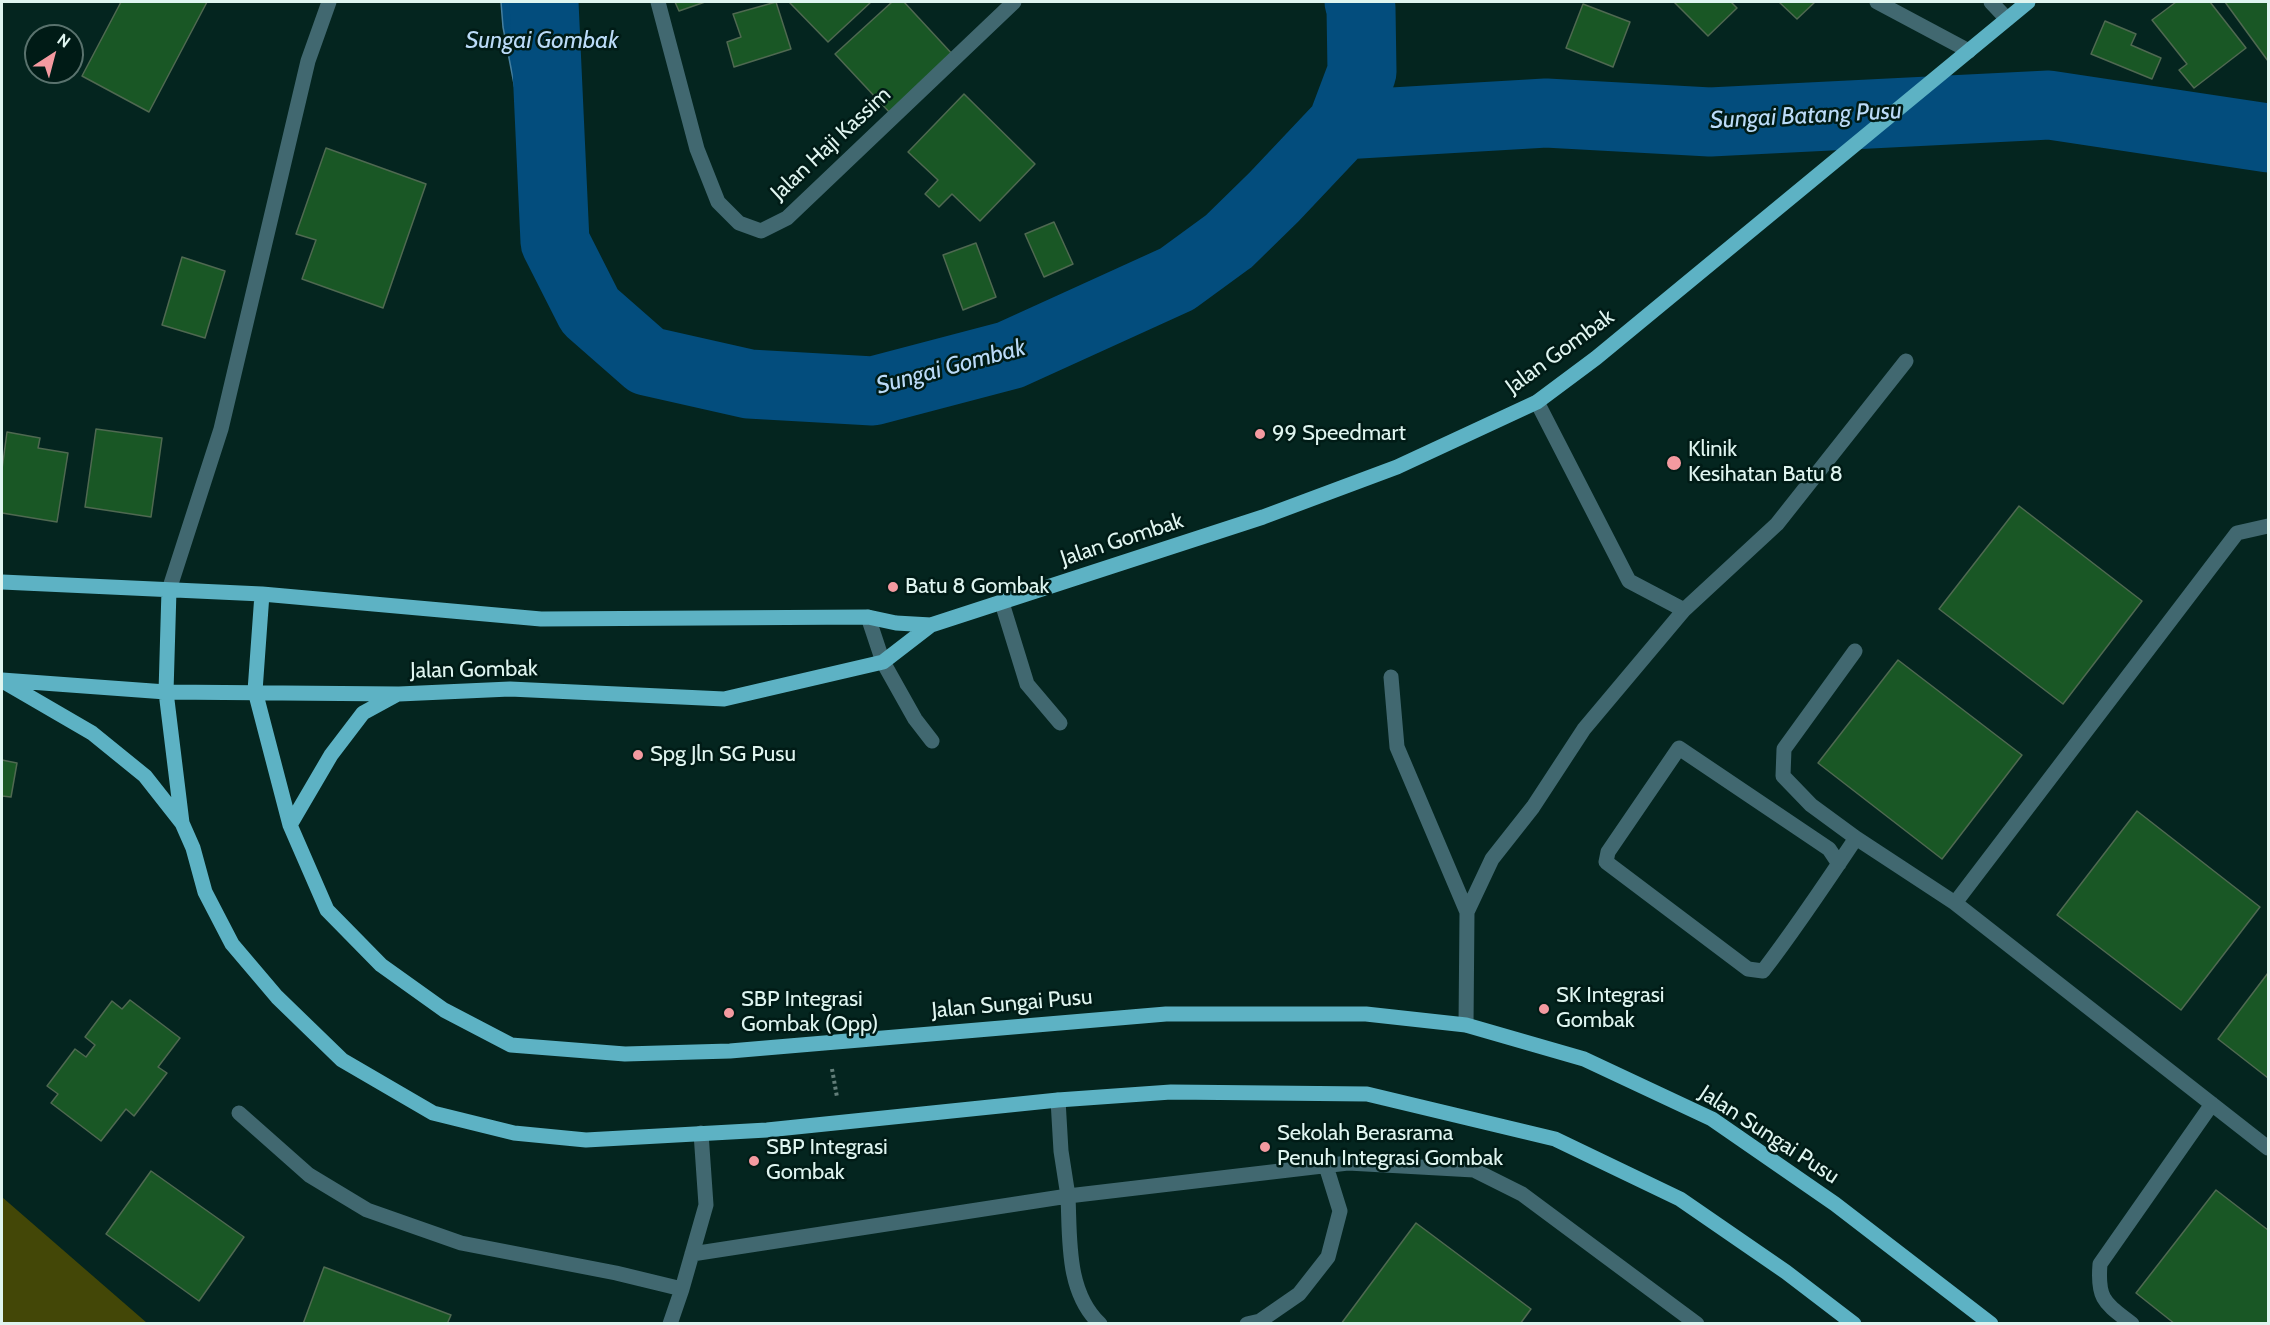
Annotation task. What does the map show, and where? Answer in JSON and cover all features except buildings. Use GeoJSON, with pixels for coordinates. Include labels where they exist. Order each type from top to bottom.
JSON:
{"type":"FeatureCollection","features":[{"type":"Feature","properties":{"kind":"main road","name":"Jalan Gombak"},"geometry":{"type":"LineString","coordinates":[[2,680],[166,692],[399,694],[510,689],[724,699],[883,662],[931,625],[1263,517],[1397,467],[1537,402],[1596,358],[2028,2]]}},
{"type":"Feature","properties":{"kind":"main road","name":"Jalan Gombak"},"geometry":{"type":"LineString","coordinates":[[2,582],[262,594],[541,620],[868,617],[896,623],[931,625]]}},
{"type":"Feature","properties":{"kind":"main road"},"geometry":{"type":"LineString","coordinates":[[169,590],[166,692],[182,823]]}},
{"type":"Feature","properties":{"kind":"main road","name":"Jalan Sungai Pusu"},"geometry":{"type":"LineString","coordinates":[[262,594],[255,692],[290,825],[327,910],[381,965],[444,1010],[511,1045],[625,1054],[730,1051],[1166,1014],[1366,1014],[1466,1025],[1584,1059],[1712,1119],[1835,1204],[1991,1323]]}},
{"type":"Feature","properties":{"kind":"main road"},"geometry":{"type":"LineString","coordinates":[[2,680],[92,733],[145,776],[182,823],[193,848],[205,892],[232,944],[277,997],[342,1059],[434,1113],[514,1133],[586,1140],[767,1130],[1171,1092],[1367,1094],[1555,1139],[1680,1199],[1786,1272],[1854,1323]]}},
{"type":"Feature","properties":{"kind":"main road"},"geometry":{"type":"LineString","coordinates":[[290,825],[331,755],[363,712],[399,694]]}},
{"type":"Feature","properties":{"kind":"street"},"geometry":{"type":"LineString","coordinates":[[169,590],[220,429],[308,61],[329,2]]}},
{"type":"Feature","properties":{"kind":"street","name":"Jalan Haji Kassim"},"geometry":{"type":"LineString","coordinates":[[658,2],[697,149],[718,202],[739,223],[761,231],[787,218],[1014,2]]}},
{"type":"Feature","properties":{"kind":"street"},"geometry":{"type":"LineString","coordinates":[[1877,2],[1969,51]]}},
{"type":"Feature","properties":{"kind":"street"},"geometry":{"type":"LineString","coordinates":[[1991,2],[2007,20]]}},
{"type":"Feature","properties":{"kind":"street"},"geometry":{"type":"LineString","coordinates":[[1467,912],[1492,859],[1533,807],[1584,729],[1684,610],[1777,524],[1906,361]]}},
{"type":"Feature","properties":{"kind":"street"},"geometry":{"type":"LineString","coordinates":[[1537,402],[1629,581],[1684,610]]}},
{"type":"Feature","properties":{"kind":"street"},"geometry":{"type":"LineString","coordinates":[[1956,903],[2237,533],[2268,526]]}},
{"type":"Feature","properties":{"kind":"street"},"geometry":{"type":"LineString","coordinates":[[1002,603],[1027,684],[1060,723]]}},
{"type":"Feature","properties":{"kind":"street"},"geometry":{"type":"LineString","coordinates":[[868,617],[883,662],[915,719],[932,741]]}},
{"type":"Feature","properties":{"kind":"street"},"geometry":{"type":"LineString","coordinates":[[1855,651],[1784,749],[1783,776],[1811,805],[1856,838],[1956,903],[2268,1148]]}},
{"type":"Feature","properties":{"kind":"street"},"geometry":{"type":"LineString","coordinates":[[1391,677],[1397,747],[1467,912],[1466,1025]]}},
{"type":"Feature","properties":{"kind":"street"},"geometry":{"type":"LineString","coordinates":[[1839,864],[1829,849],[1679,748],[1608,852],[1606,862],[1748,969],[1762,971],[1790,936],[1839,864],[1856,838]]}},
{"type":"Feature","properties":{"kind":"street"},"geometry":{"type":"LineString","coordinates":[[1058,1101],[1061,1151],[1068,1196],[1073,1275],[1090,1314],[1100,1323]]}},
{"type":"Feature","properties":{"kind":"street"},"geometry":{"type":"LineString","coordinates":[[2132,1323],[2105,1303],[2098,1284],[2100,1264],[2212,1104]]}},
{"type":"Feature","properties":{"kind":"street"},"geometry":{"type":"LineString","coordinates":[[239,1113],[309,1175],[367,1210],[461,1243],[616,1273],[681,1289]]}},
{"type":"Feature","properties":{"kind":"street"},"geometry":{"type":"LineString","coordinates":[[670,1323],[706,1205],[701,1133]]}},
{"type":"Feature","properties":{"kind":"street"},"geometry":{"type":"LineString","coordinates":[[692,1254],[1068,1196],[1326,1166],[1348,1164],[1473,1170],[1522,1194],[1697,1323]]}},
{"type":"Feature","properties":{"kind":"street"},"geometry":{"type":"LineString","coordinates":[[1247,1323],[1260,1321],[1299,1294],[1328,1257],[1340,1211],[1326,1166]]}},
{"type":"Feature","properties":{"kind":"path"},"geometry":{"type":"LineString","coordinates":[[828,1042],[842,1123]]}},
{"type":"Feature","properties":{"kind":"shaded area"},"geometry":{"type":"Polygon","coordinates":[[[2,1197],[147,1323],[2,1323],[2,1197]]]}},
{"type":"Feature","properties":{"kind":"water","name":"Sungai Gombak"},"geometry":{"type":"Polygon","coordinates":[[[501,2],[576,2],[581,105],[550,118],[522,125],[503,27],[501,2]]]}},
{"type":"Feature","properties":{"kind":"waterway","name":"Sungai Gombak"},"geometry":{"type":"LineString","coordinates":[[544,2],[555,242],[590,311],[647,361],[749,384],[873,391],[1010,355],[1177,279],[1229,241],[1342,125],[1362,72],[1359,2]]}},
{"type":"Feature","properties":{"kind":"waterway","name":"Sungai Batang Pusu"},"geometry":{"type":"LineString","coordinates":[[1342,125],[1546,113],[1710,122],[2049,105],[2268,138]]}},
{"type":"Feature","properties":{"kind":"place","name":"99 Speedmart"},"geometry":{"type":"Point","coordinates":[1260,434]}},
{"type":"Feature","properties":{"kind":"place","name":"Klinik Kesihatan Batu 8"},"geometry":{"type":"Point","coordinates":[1674,463]}},
{"type":"Feature","properties":{"kind":"place","name":"Batu 8 Gombak"},"geometry":{"type":"Point","coordinates":[893,587]}},
{"type":"Feature","properties":{"kind":"place","name":"Spg Jln SG Pusu"},"geometry":{"type":"Point","coordinates":[638,755]}},
{"type":"Feature","properties":{"kind":"place","name":"SK Integrasi Gombak"},"geometry":{"type":"Point","coordinates":[1544,1009]}},
{"type":"Feature","properties":{"kind":"place","name":"SBP Integrasi Gombak (Opp)"},"geometry":{"type":"Point","coordinates":[729,1013]}},
{"type":"Feature","properties":{"kind":"place","name":"Sekolah Berasrama Penuh Integrasi Gombak"},"geometry":{"type":"Point","coordinates":[1265,1147]}},
{"type":"Feature","properties":{"kind":"place","name":"SBP Integrasi Gombak"},"geometry":{"type":"Point","coordinates":[754,1161]}}]}
